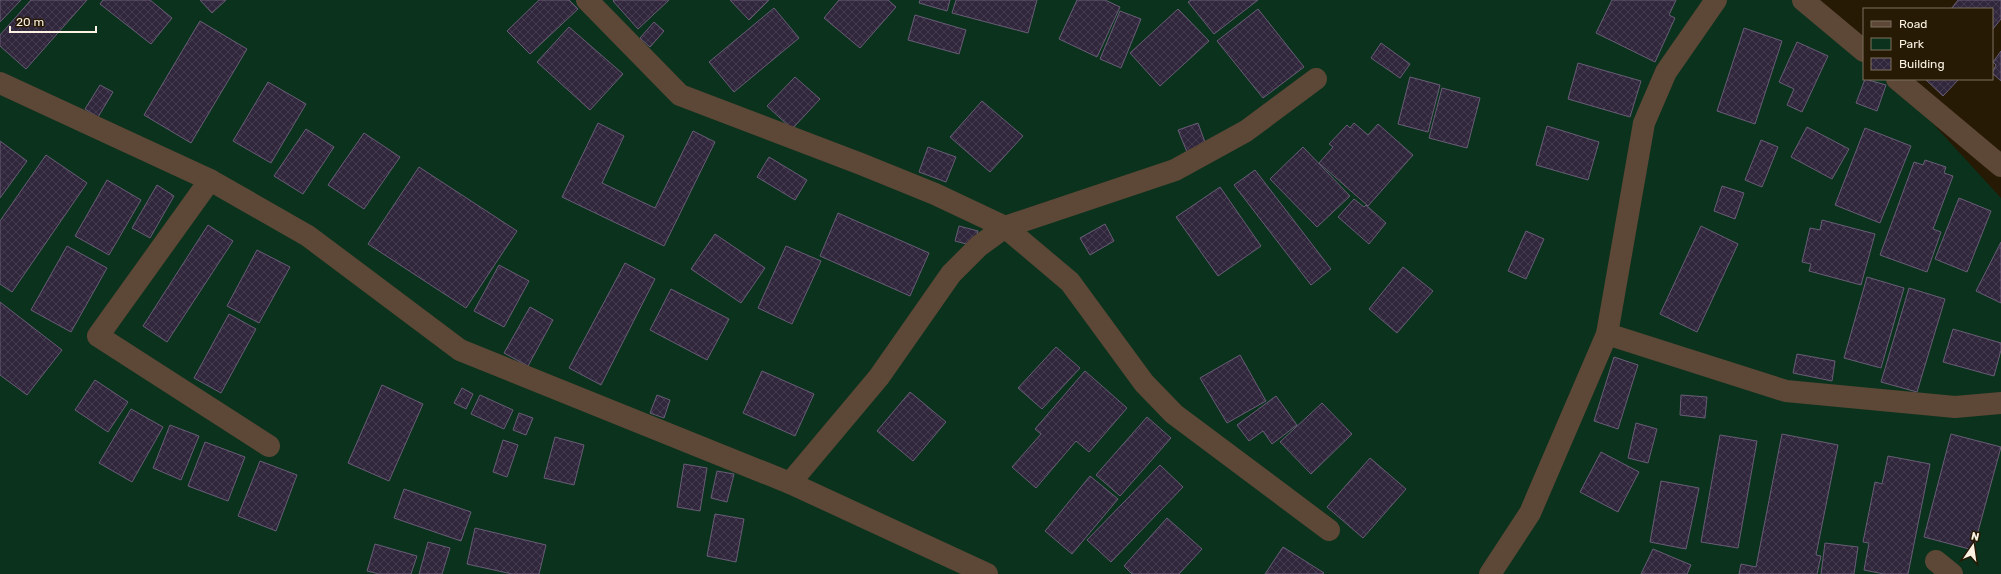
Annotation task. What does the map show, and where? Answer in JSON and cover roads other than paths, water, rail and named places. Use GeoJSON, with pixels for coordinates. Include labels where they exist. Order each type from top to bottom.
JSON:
{"type":"FeatureCollection","features":[{"type":"Feature","properties":{"kind":"street"},"geometry":{"type":"LineString","coordinates":[[586,0],[680,95],[935,194],[1005,227],[1070,282],[1144,383],[1174,414],[1329,530]]}},
{"type":"Feature","properties":{"kind":"street"},"geometry":{"type":"LineString","coordinates":[[1490,574],[1530,513],[1607,334],[1644,123],[1666,72],[1716,0]]}},
{"type":"Feature","properties":{"kind":"street"},"geometry":{"type":"LineString","coordinates":[[1803,0],[1863,50]]}},
{"type":"Feature","properties":{"kind":"street"},"geometry":{"type":"LineString","coordinates":[[790,483],[879,377],[951,274],[979,246],[1005,227],[1175,170],[1246,131],[1316,79]]}},
{"type":"Feature","properties":{"kind":"street"},"geometry":{"type":"LineString","coordinates":[[1898,80],[2001,166]]}},
{"type":"Feature","properties":{"kind":"street"},"geometry":{"type":"LineString","coordinates":[[0,83],[210,180],[308,236],[460,350],[790,483],[987,574]]}},
{"type":"Feature","properties":{"kind":"street"},"geometry":{"type":"LineString","coordinates":[[210,180],[98,336],[269,446]]}},
{"type":"Feature","properties":{"kind":"street"},"geometry":{"type":"LineString","coordinates":[[1607,334],[1786,391],[1955,407],[2001,403]]}}]}
